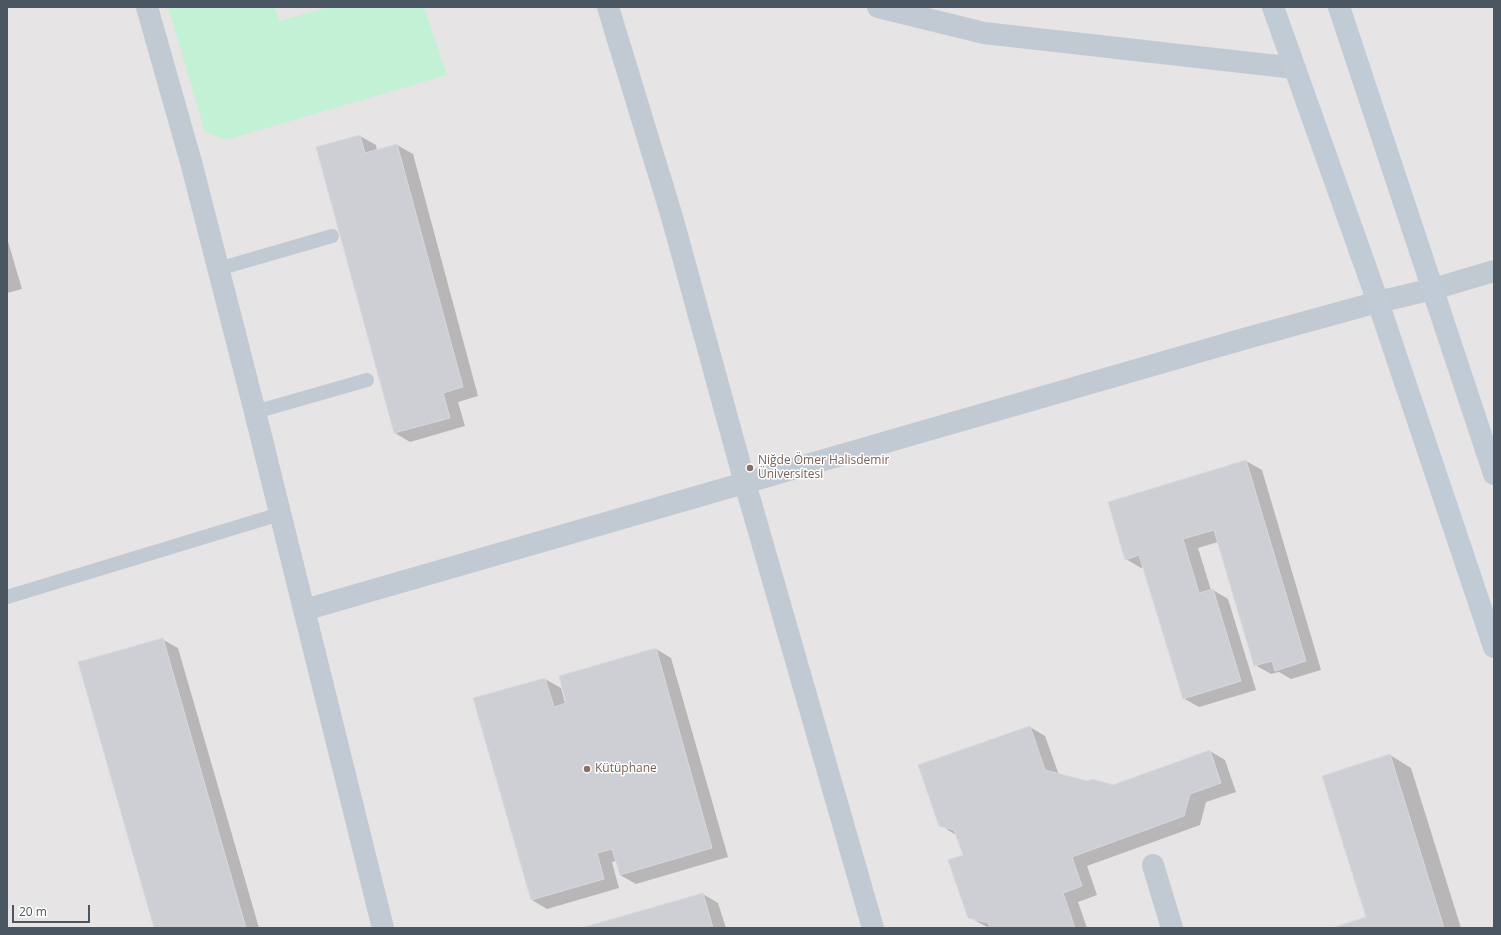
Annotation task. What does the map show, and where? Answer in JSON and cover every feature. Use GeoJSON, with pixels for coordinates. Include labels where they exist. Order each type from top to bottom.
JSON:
{"type":"FeatureCollection","features":[{"type":"Feature","properties":{"kind":"street"},"geometry":{"type":"LineString","coordinates":[[147,7],[190,162],[255,412],[383,928]]}},
{"type":"Feature","properties":{"kind":"street"},"geometry":{"type":"LineString","coordinates":[[608,7],[672,217],[745,483],[872,928]]}},
{"type":"Feature","properties":{"kind":"street"},"geometry":{"type":"LineString","coordinates":[[878,7],[984,33],[1295,68]]}},
{"type":"Feature","properties":{"kind":"street"},"geometry":{"type":"LineString","coordinates":[[1273,7],[1378,302],[1494,647]]}},
{"type":"Feature","properties":{"kind":"street"},"geometry":{"type":"LineString","coordinates":[[1339,7],[1494,474]]}},
{"type":"Feature","properties":{"kind":"street"},"geometry":{"type":"LineString","coordinates":[[304,610],[1247,338],[1378,302],[1433,289],[1494,271]]}},
{"type":"Feature","properties":{"kind":"street"},"geometry":{"type":"LineString","coordinates":[[1153,865],[1172,928]]}},
{"type":"Feature","properties":{"kind":"lane"},"geometry":{"type":"LineString","coordinates":[[218,269],[332,236]]}},
{"type":"Feature","properties":{"kind":"lane"},"geometry":{"type":"LineString","coordinates":[[255,412],[367,380]]}},
{"type":"Feature","properties":{"kind":"lane"},"geometry":{"type":"LineString","coordinates":[[7,597],[280,514]]}},
{"type":"Feature","properties":{"kind":"shaded area","name":"Niğde Ömer Halisdemir Üniversitesi"},"geometry":{"type":"Polygon","coordinates":[[[7,7],[1494,7],[1494,928],[7,928],[7,7]]]}},
{"type":"Feature","properties":{"kind":"green space"},"geometry":{"type":"Polygon","coordinates":[[[168,7],[274,7],[280,21],[329,7],[424,7],[447,75],[226,140],[205,132],[168,7]]]}},
{"type":"Feature","properties":{"kind":"building"},"geometry":{"type":"Polygon","coordinates":[[[360,135],[365,153],[397,144],[463,387],[443,393],[450,418],[394,433],[316,147],[360,135]]]}},
{"type":"Feature","properties":{"kind":"building"},"geometry":{"type":"Polygon","coordinates":[[[1246,460],[1306,661],[1275,671],[1272,661],[1254,666],[1214,530],[1183,539],[1199,593],[1213,589],[1241,681],[1183,699],[1139,555],[1125,560],[1108,502],[1246,460]]]}},
{"type":"Feature","properties":{"kind":"building"},"geometry":{"type":"Polygon","coordinates":[[[163,638],[246,928],[154,928],[78,662],[163,638]]]}},
{"type":"Feature","properties":{"kind":"building"},"geometry":{"type":"Polygon","coordinates":[[[656,648],[712,848],[620,875],[612,849],[597,853],[604,879],[531,900],[473,698],[545,678],[554,707],[566,703],[559,676],[656,648]]]}},
{"type":"Feature","properties":{"kind":"building"},"geometry":{"type":"Polygon","coordinates":[[[1030,726],[1045,770],[1088,781],[1092,779],[1113,785],[1210,750],[1221,783],[1190,794],[1184,816],[1072,857],[1082,886],[1063,893],[1075,928],[990,928],[988,923],[968,918],[948,860],[963,855],[954,830],[939,826],[918,765],[1030,726]]]}},
{"type":"Feature","properties":{"kind":"building"},"geometry":{"type":"Polygon","coordinates":[[[1390,754],[1444,928],[1332,928],[1366,917],[1322,776],[1390,754]]]}},
{"type":"Feature","properties":{"kind":"building"},"geometry":{"type":"Polygon","coordinates":[[[703,893],[713,928],[581,928],[703,893]]]}},
{"type":"Feature","properties":{"kind":"place","name":"Niğde Ömer Halisdemir Üniversitesi"},"geometry":{"type":"Point","coordinates":[750,468]}},
{"type":"Feature","properties":{"kind":"place","name":"Kütüphane"},"geometry":{"type":"Point","coordinates":[587,769]}}]}
